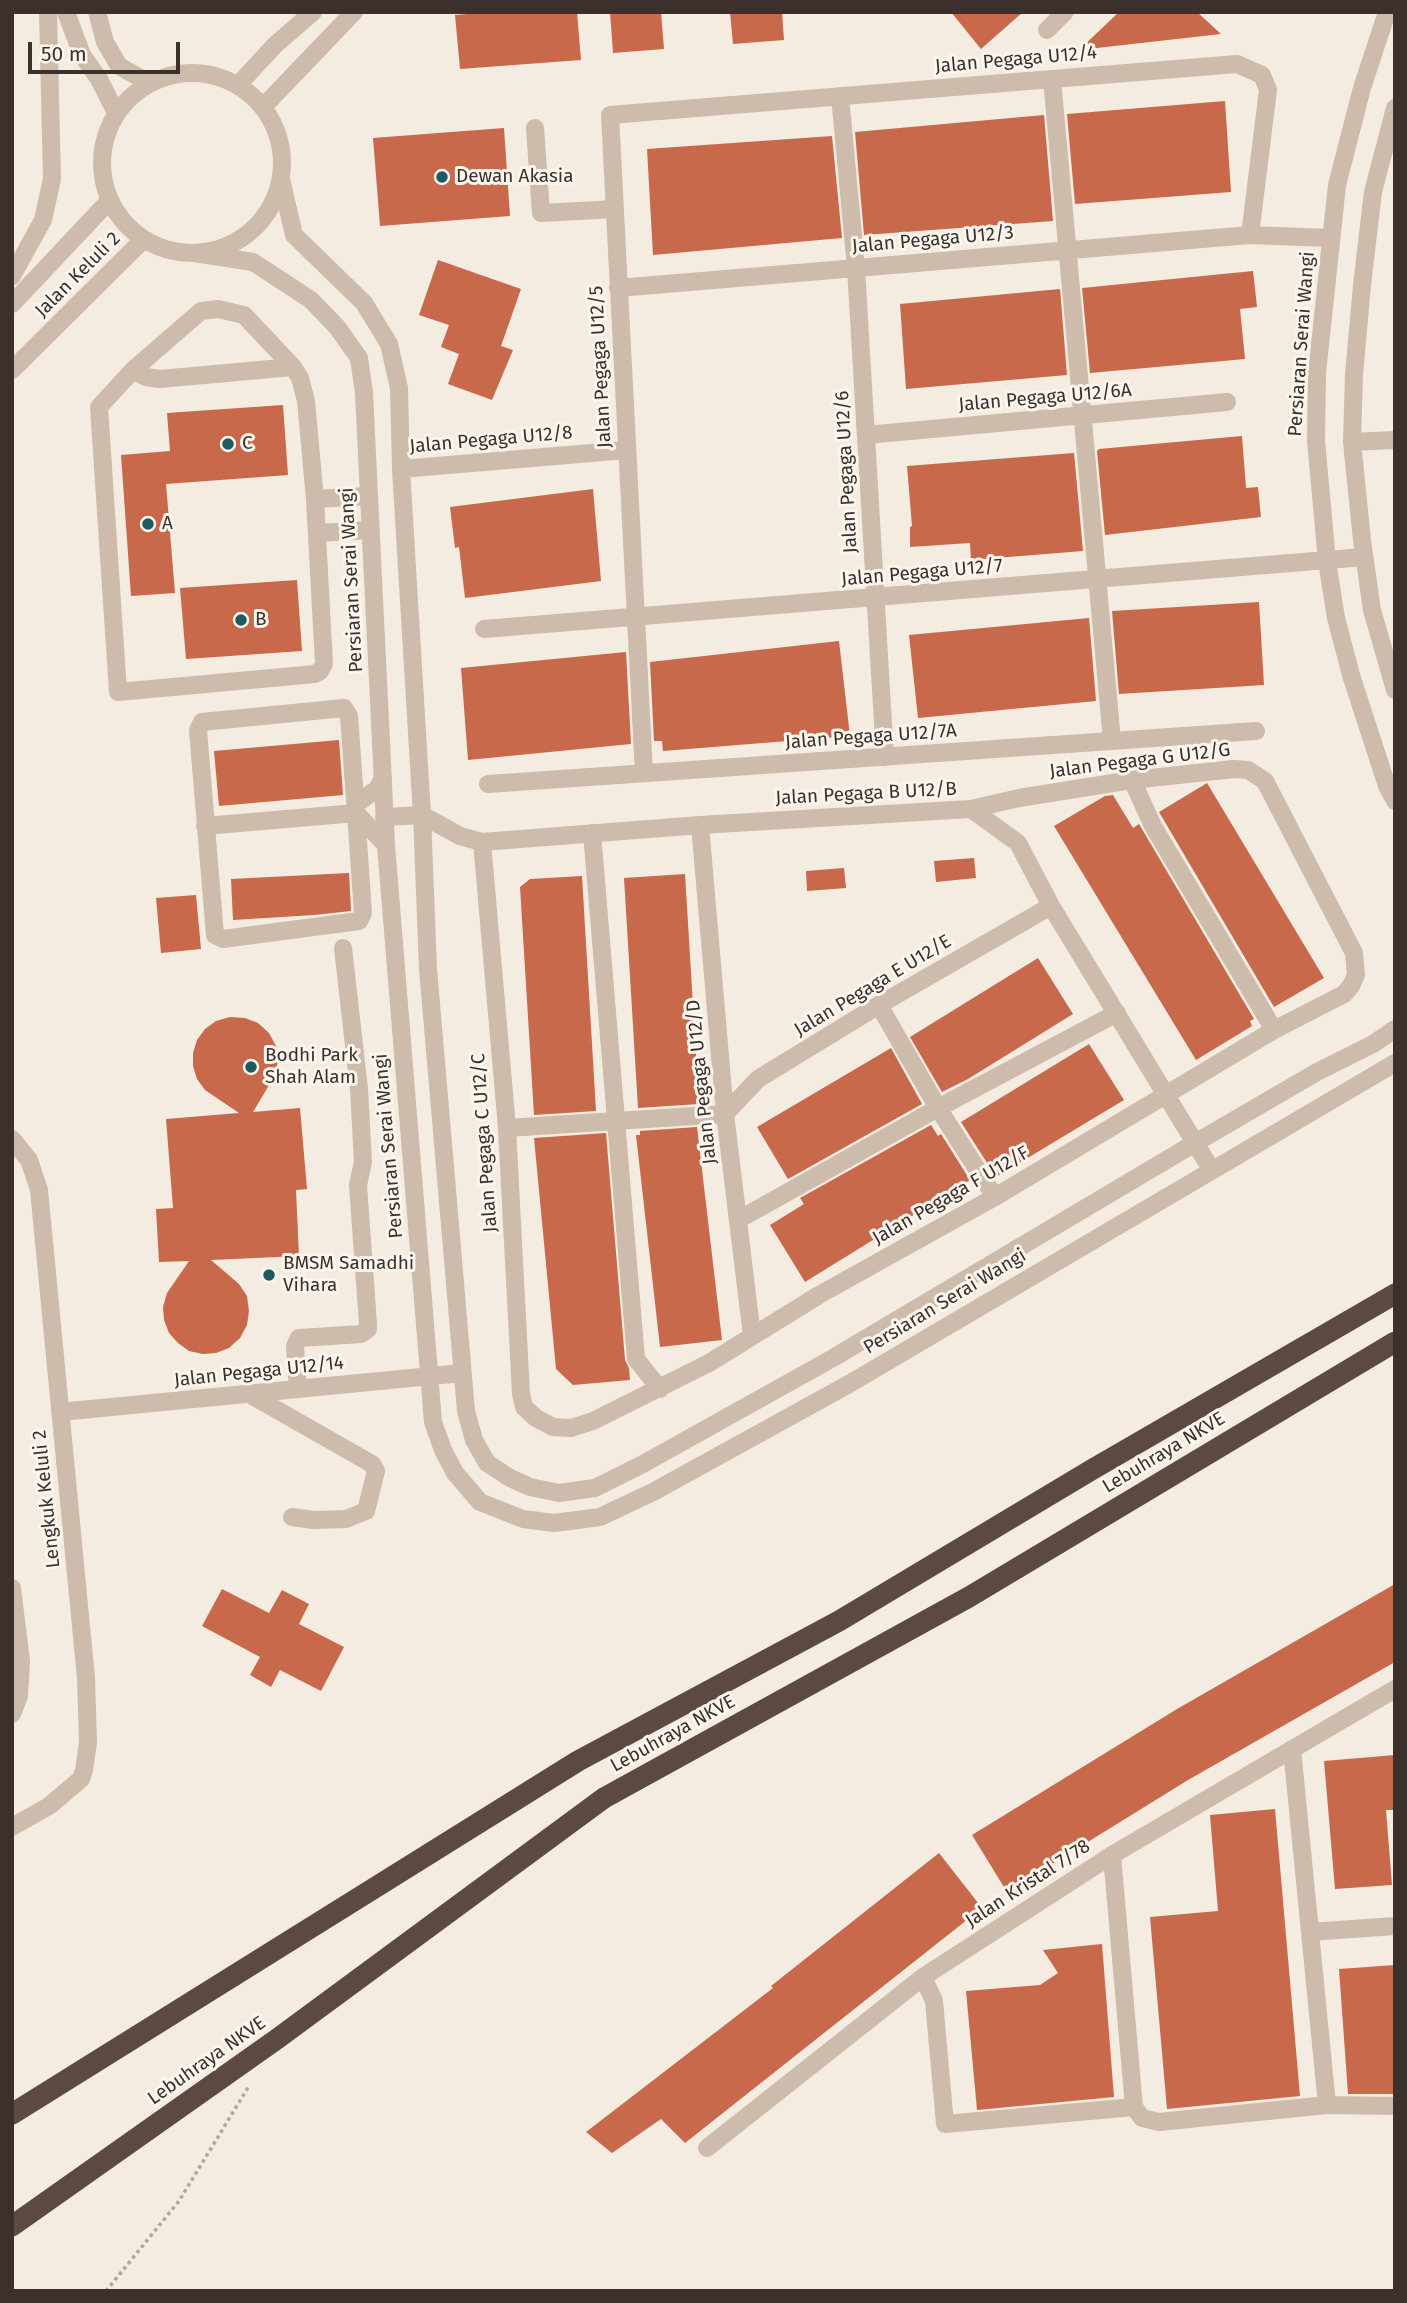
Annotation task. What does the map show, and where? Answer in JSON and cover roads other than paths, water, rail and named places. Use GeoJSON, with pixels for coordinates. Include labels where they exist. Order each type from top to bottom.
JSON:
{"type":"FeatureCollection","features":[{"type":"Feature","properties":{"kind":"highway","name":"Lebuhraya NKVE"},"geometry":{"type":"LineString","coordinates":[[12,2113],[578,1761],[839,1621],[1093,1469],[1395,1294]]}},
{"type":"Feature","properties":{"kind":"highway","name":"Lebuhraya NKVE"},"geometry":{"type":"LineString","coordinates":[[12,2226],[277,2039],[604,1798],[969,1597],[1395,1342]]}},
{"type":"Feature","properties":{"kind":"street"},"geometry":{"type":"LineString","coordinates":[[12,276],[43,220],[52,179],[48,12]]}},
{"type":"Feature","properties":{"kind":"street"},"geometry":{"type":"LineString","coordinates":[[66,12],[82,55],[99,79],[116,113]]}},
{"type":"Feature","properties":{"kind":"street"},"geometry":{"type":"LineString","coordinates":[[97,12],[105,43],[119,66],[149,83]]}},
{"type":"Feature","properties":{"kind":"street"},"geometry":{"type":"LineString","coordinates":[[238,85],[275,45],[300,12]]}},
{"type":"Feature","properties":{"kind":"street"},"geometry":{"type":"LineString","coordinates":[[275,45],[313,12]]}},
{"type":"Feature","properties":{"kind":"street"},"geometry":{"type":"LineString","coordinates":[[263,107],[354,12]]}},
{"type":"Feature","properties":{"kind":"street"},"geometry":{"type":"LineString","coordinates":[[1046,30],[1065,12]]}},
{"type":"Feature","properties":{"kind":"street","name":"Persiaran Serai Wangi"},"geometry":{"type":"LineString","coordinates":[[1387,12],[1362,88],[1337,185],[1317,373],[1316,441],[1327,561],[1336,618],[1351,675],[1387,786],[1395,801]]}},
{"type":"Feature","properties":{"kind":"street","name":"Jalan Pegaga U12/4"},"geometry":{"type":"LineString","coordinates":[[610,115],[1237,64],[1262,75],[1268,90],[1250,235]]}},
{"type":"Feature","properties":{"kind":"street"},"geometry":{"type":"LineString","coordinates":[[178,74],[209,74],[238,85],[263,107],[276,129],[282,153],[281,178],[274,202],[260,223],[241,239],[219,249],[194,253],[167,250],[143,240],[123,223],[109,201],[101,171],[103,141],[116,113],[131,96],[149,83],[178,74]]}},
{"type":"Feature","properties":{"kind":"street"},"geometry":{"type":"LineString","coordinates":[[1052,79],[1112,741]]}},
{"type":"Feature","properties":{"kind":"street","name":"Jalan Pegaga U12/6"},"geometry":{"type":"LineString","coordinates":[[840,96],[856,268],[886,757]]}},
{"type":"Feature","properties":{"kind":"street"},"geometry":{"type":"LineString","coordinates":[[1395,108],[1371,205],[1354,375],[1352,442],[1364,557],[1373,610],[1386,666],[1395,690]]}},
{"type":"Feature","properties":{"kind":"street","name":"Jalan Pegaga U12/5"},"geometry":{"type":"LineString","coordinates":[[610,115],[644,773]]}},
{"type":"Feature","properties":{"kind":"street"},"geometry":{"type":"LineString","coordinates":[[535,128],[541,213],[615,209]]}},
{"type":"Feature","properties":{"kind":"street","name":"Persiaran Serai Wangi"},"geometry":{"type":"LineString","coordinates":[[281,178],[294,235],[364,303],[389,344],[398,388],[428,969],[466,1411],[474,1440],[487,1463],[530,1487],[559,1493],[595,1488],[834,1358],[1195,1143],[1317,1072],[1373,1044],[1395,1029]]}},
{"type":"Feature","properties":{"kind":"street","name":"Jalan Keluli 2"},"geometry":{"type":"LineString","coordinates":[[12,304],[109,201]]}},
{"type":"Feature","properties":{"kind":"street","name":"Jalan Pegaga U12/3"},"geometry":{"type":"LineString","coordinates":[[618,288],[1250,235],[1330,238]]}},
{"type":"Feature","properties":{"kind":"street","name":"Jalan Keluli 2"},"geometry":{"type":"LineString","coordinates":[[12,370],[143,240]]}},
{"type":"Feature","properties":{"kind":"street","name":"Persiaran Serai Wangi"},"geometry":{"type":"LineString","coordinates":[[194,253],[253,262],[311,300],[337,327],[359,358],[364,393],[384,817],[433,1422],[455,1473],[480,1502],[523,1519],[554,1523],[600,1517],[653,1492],[849,1384],[1395,1063]]}},
{"type":"Feature","properties":{"kind":"street"},"geometry":{"type":"LineString","coordinates":[[218,309],[244,315],[300,378],[306,401],[315,499],[324,664],[320,671],[315,674],[118,692],[99,411],[101,404],[133,370],[201,311],[218,309]]}},
{"type":"Feature","properties":{"kind":"street"},"geometry":{"type":"LineString","coordinates":[[133,370],[146,377],[159,379],[293,367]]}},
{"type":"Feature","properties":{"kind":"street","name":"Jalan Pegaga U12/6A"},"geometry":{"type":"LineString","coordinates":[[866,435],[1227,402]]}},
{"type":"Feature","properties":{"kind":"street"},"geometry":{"type":"LineString","coordinates":[[1352,442],[1395,440]]}},
{"type":"Feature","properties":{"kind":"street","name":"Jalan Pegaga U12/8"},"geometry":{"type":"LineString","coordinates":[[401,469],[627,450]]}},
{"type":"Feature","properties":{"kind":"street"},"geometry":{"type":"LineString","coordinates":[[315,499],[367,496]]}},
{"type":"Feature","properties":{"kind":"street"},"geometry":{"type":"LineString","coordinates":[[317,533],[369,530]]}},
{"type":"Feature","properties":{"kind":"street","name":"Jalan Pegaga U12/7"},"geometry":{"type":"LineString","coordinates":[[484,629],[1364,557]]}},
{"type":"Feature","properties":{"kind":"street"},"geometry":{"type":"LineString","coordinates":[[344,708],[349,716],[356,813],[363,913],[359,921],[223,939],[215,935],[198,730],[202,722],[344,708]]}},
{"type":"Feature","properties":{"kind":"street","name":"Jalan Pegaga U12/7A"},"geometry":{"type":"LineString","coordinates":[[488,784],[1256,731]]}},
{"type":"Feature","properties":{"kind":"street","name":"Jalan Pegaga G U12/G"},"geometry":{"type":"LineString","coordinates":[[971,809],[1132,780],[1234,769],[1257,774],[1265,781],[1354,953],[1356,975]]}},
{"type":"Feature","properties":{"kind":"street"},"geometry":{"type":"LineString","coordinates":[[383,779],[377,789],[356,804],[356,813],[386,845]]}},
{"type":"Feature","properties":{"kind":"street"},"geometry":{"type":"LineString","coordinates":[[1132,780],[1153,826],[1274,1030]]}},
{"type":"Feature","properties":{"kind":"street","name":"Jalan Pegaga B U12/B"},"geometry":{"type":"LineString","coordinates":[[422,815],[460,836],[482,842],[700,825],[971,809],[1018,843],[1051,906],[1211,1169]]}},
{"type":"Feature","properties":{"kind":"street"},"geometry":{"type":"LineString","coordinates":[[205,826],[356,813]]}},
{"type":"Feature","properties":{"kind":"street"},"geometry":{"type":"LineString","coordinates":[[384,817],[422,815]]}},
{"type":"Feature","properties":{"kind":"street","name":"Jalan Pegaga U12/D"},"geometry":{"type":"LineString","coordinates":[[700,825],[725,1114],[752,1335]]}},
{"type":"Feature","properties":{"kind":"street"},"geometry":{"type":"LineString","coordinates":[[592,833],[636,1359],[660,1389]]}},
{"type":"Feature","properties":{"kind":"street","name":"Jalan Pegaga C U12/C"},"geometry":{"type":"LineString","coordinates":[[482,842],[507,1128],[521,1394],[524,1407],[536,1418],[553,1427]]}},
{"type":"Feature","properties":{"kind":"street","name":"Jalan Pegaga E U12/E"},"geometry":{"type":"LineString","coordinates":[[725,1114],[758,1079],[878,1005],[1051,906]]}},
{"type":"Feature","properties":{"kind":"street"},"geometry":{"type":"LineString","coordinates":[[298,1389],[295,1346],[299,1338],[361,1334],[368,1329],[369,1324],[358,1185],[363,1162],[359,1089],[343,948]]}},
{"type":"Feature","properties":{"kind":"street","name":"Jalan Pegaga F U12/F"},"geometry":{"type":"LineString","coordinates":[[553,1427],[571,1428],[593,1421],[709,1363],[819,1295],[995,1197],[1274,1030],[1344,994],[1356,975]]}},
{"type":"Feature","properties":{"kind":"street"},"geometry":{"type":"LineString","coordinates":[[878,1005],[938,1108],[995,1197]]}},
{"type":"Feature","properties":{"kind":"street"},"geometry":{"type":"LineString","coordinates":[[738,1220],[938,1108],[1117,1013]]}},
{"type":"Feature","properties":{"kind":"street"},"geometry":{"type":"LineString","coordinates":[[507,1128],[725,1114]]}},
{"type":"Feature","properties":{"kind":"street","name":"Lengkuk Keluli 2"},"geometry":{"type":"LineString","coordinates":[[12,1139],[30,1160],[38,1190],[86,1678],[88,1742],[85,1770],[76,1784],[49,1806],[12,1827]]}},
{"type":"Feature","properties":{"kind":"street","name":"Jalan Pegaga U12/14"},"geometry":{"type":"LineString","coordinates":[[60,1412],[462,1373]]}},
{"type":"Feature","properties":{"kind":"street"},"geometry":{"type":"LineString","coordinates":[[249,1394],[372,1464],[376,1471],[366,1511],[345,1519],[313,1520],[292,1517]]}},
{"type":"Feature","properties":{"kind":"street"},"geometry":{"type":"LineString","coordinates":[[12,1588],[21,1661],[19,1696],[12,1714]]}},
{"type":"Feature","properties":{"kind":"street","name":"Jalan Kristal 7/78"},"geometry":{"type":"LineString","coordinates":[[707,2148],[923,1977],[1112,1855],[1395,1689]]}},
{"type":"Feature","properties":{"kind":"street"},"geometry":{"type":"LineString","coordinates":[[1292,1749],[1327,2105]]}},
{"type":"Feature","properties":{"kind":"street"},"geometry":{"type":"LineString","coordinates":[[1112,1855],[1135,2107],[1142,2118],[1159,2122],[1327,2105],[1395,2106]]}},
{"type":"Feature","properties":{"kind":"street"},"geometry":{"type":"LineString","coordinates":[[1310,1931],[1395,1926]]}},
{"type":"Feature","properties":{"kind":"street"},"geometry":{"type":"LineString","coordinates":[[923,1977],[934,2001],[945,2124],[1135,2107]]}},
{"type":"Feature","properties":{"kind":"place","name":"Dewan Akasia"},"geometry":{"type":"Point","coordinates":[442,177]}},
{"type":"Feature","properties":{"kind":"place","name":"C"},"geometry":{"type":"Point","coordinates":[228,444]}},
{"type":"Feature","properties":{"kind":"place","name":"A"},"geometry":{"type":"Point","coordinates":[148,524]}},
{"type":"Feature","properties":{"kind":"place","name":"B"},"geometry":{"type":"Point","coordinates":[241,620]}},
{"type":"Feature","properties":{"kind":"place","name":"Bodhi Park Shah Alam"},"geometry":{"type":"Point","coordinates":[251,1067]}},
{"type":"Feature","properties":{"kind":"place","name":"BMSM Samadhi Vihara"},"geometry":{"type":"Point","coordinates":[269,1275]}}]}
